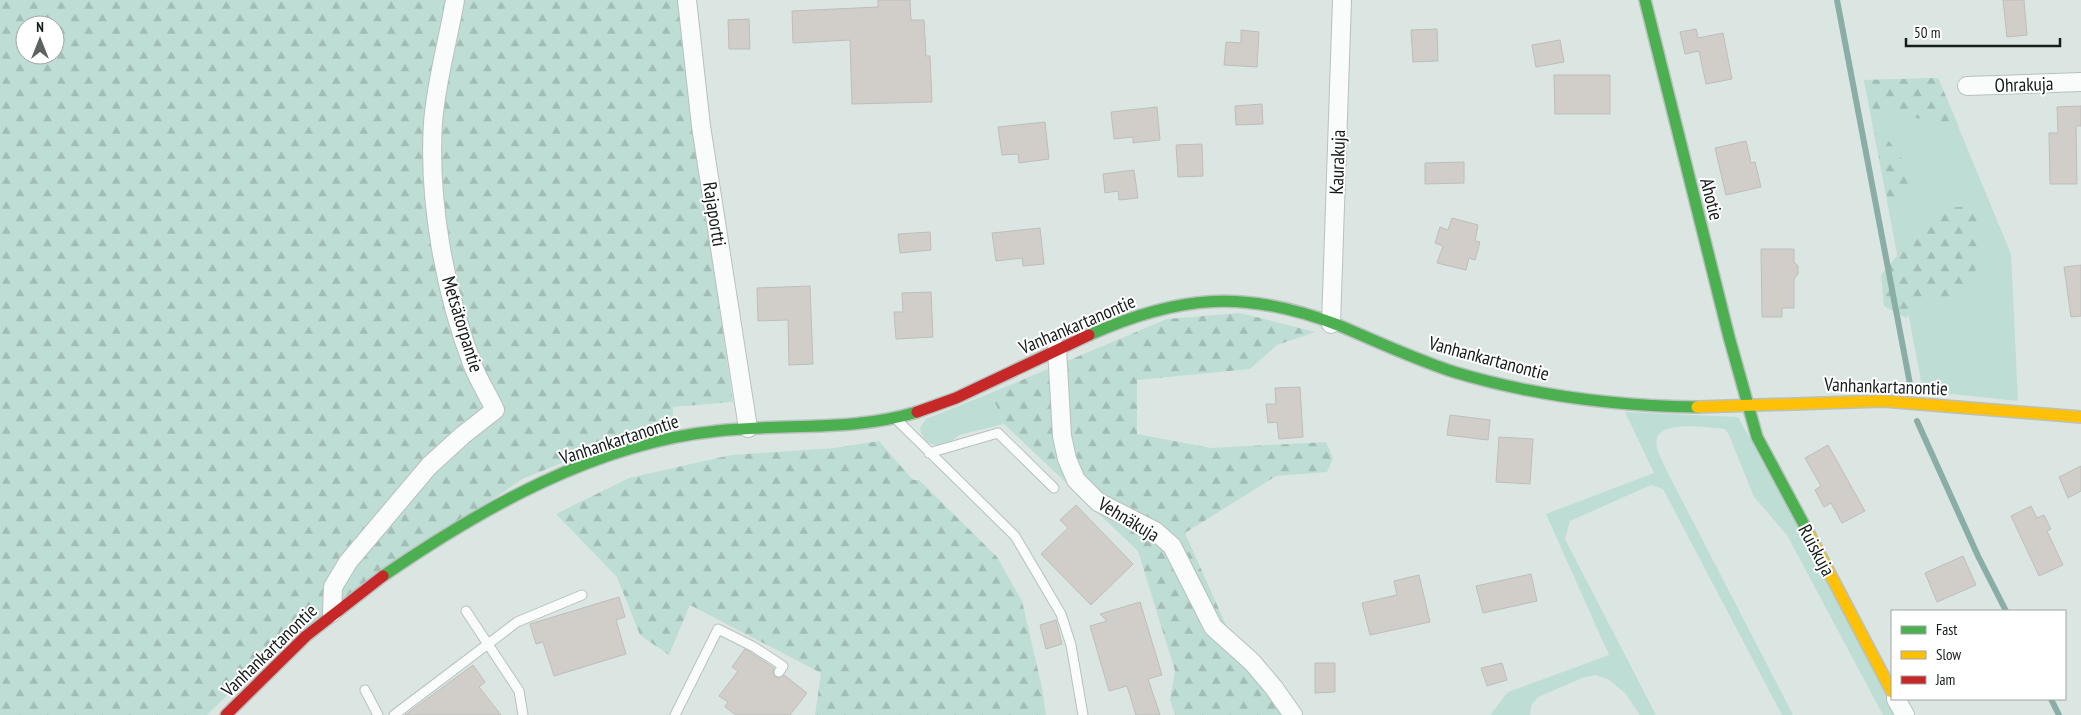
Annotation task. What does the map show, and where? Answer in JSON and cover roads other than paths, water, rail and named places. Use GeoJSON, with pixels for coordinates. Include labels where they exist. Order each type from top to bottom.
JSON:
{"type":"FeatureCollection","features":[{"type":"Feature","properties":{"kind":"street","name":"Metsätorpantie"},"geometry":{"type":"LineString","coordinates":[[332,613],[333,587],[348,562],[429,466],[463,435],[495,410],[474,367],[459,323],[435,199],[433,123],[438,86],[455,0]]}},
{"type":"Feature","properties":{"kind":"street","name":"Rajaportti"},"geometry":{"type":"LineString","coordinates":[[688,0],[701,126],[748,428]]}},
{"type":"Feature","properties":{"kind":"street","name":"Kaurakuja"},"geometry":{"type":"LineString","coordinates":[[1331,324],[1342,0]]}},
{"type":"Feature","properties":{"kind":"street","name":"Ahotie"},"geometry":{"type":"LineString","coordinates":[[1645,0],[1656,53],[1748,406]]}},
{"type":"Feature","properties":{"kind":"street","name":"Ohrakuja"},"geometry":{"type":"LineString","coordinates":[[1967,86],[2081,82]]}},
{"type":"Feature","properties":{"kind":"street","name":"Vanhankartanontie"},"geometry":{"type":"LineString","coordinates":[[226,715],[291,649],[332,613],[399,565],[465,523],[532,488],[601,460],[687,435],[748,428],[824,427],[873,422],[916,413],[972,392],[1099,329],[1162,308],[1208,300],[1245,300],[1276,306],[1331,324],[1436,365],[1508,385],[1574,397],[1653,406],[1748,406],[1832,401],[1887,401],[1938,404],[2045,416],[2081,417]]}},
{"type":"Feature","properties":{"kind":"street","name":"Vehnäkuja"},"geometry":{"type":"LineString","coordinates":[[1057,350],[1062,436],[1067,459],[1076,480],[1098,502],[1156,532],[1172,546],[1213,627],[1252,662],[1293,715]]}},
{"type":"Feature","properties":{"kind":"street","name":"Ruiskuja"},"geometry":{"type":"LineString","coordinates":[[1748,406],[1757,437],[1891,690]]}},
{"type":"Feature","properties":{"kind":"street"},"geometry":{"type":"LineString","coordinates":[[1897,700],[1905,715]]}},
{"type":"Feature","properties":{"kind":"lane"},"geometry":{"type":"LineString","coordinates":[[895,418],[1015,536],[1023,548],[1061,614],[1071,645],[1083,715]]}},
{"type":"Feature","properties":{"kind":"lane"},"geometry":{"type":"LineString","coordinates":[[929,452],[998,433],[1054,488]]}},
{"type":"Feature","properties":{"kind":"lane"},"geometry":{"type":"LineString","coordinates":[[394,715],[517,622],[582,595]]}},
{"type":"Feature","properties":{"kind":"lane"},"geometry":{"type":"LineString","coordinates":[[466,611],[519,691],[524,715]]}},
{"type":"Feature","properties":{"kind":"lane"},"geometry":{"type":"LineString","coordinates":[[675,715],[718,629],[754,646],[784,666],[779,672]]}},
{"type":"Feature","properties":{"kind":"lane"},"geometry":{"type":"LineString","coordinates":[[365,690],[378,715]]}},
{"type":"Feature","properties":{"kind":"waterway"},"geometry":{"type":"LineString","coordinates":[[1837,0],[1910,384]]}},
{"type":"Feature","properties":{"kind":"waterway"},"geometry":{"type":"LineString","coordinates":[[1917,421],[1978,556],[2005,610]]}},
{"type":"Feature","properties":{"kind":"waterway"},"geometry":{"type":"LineString","coordinates":[[2052,700],[2059,715]]}}]}
